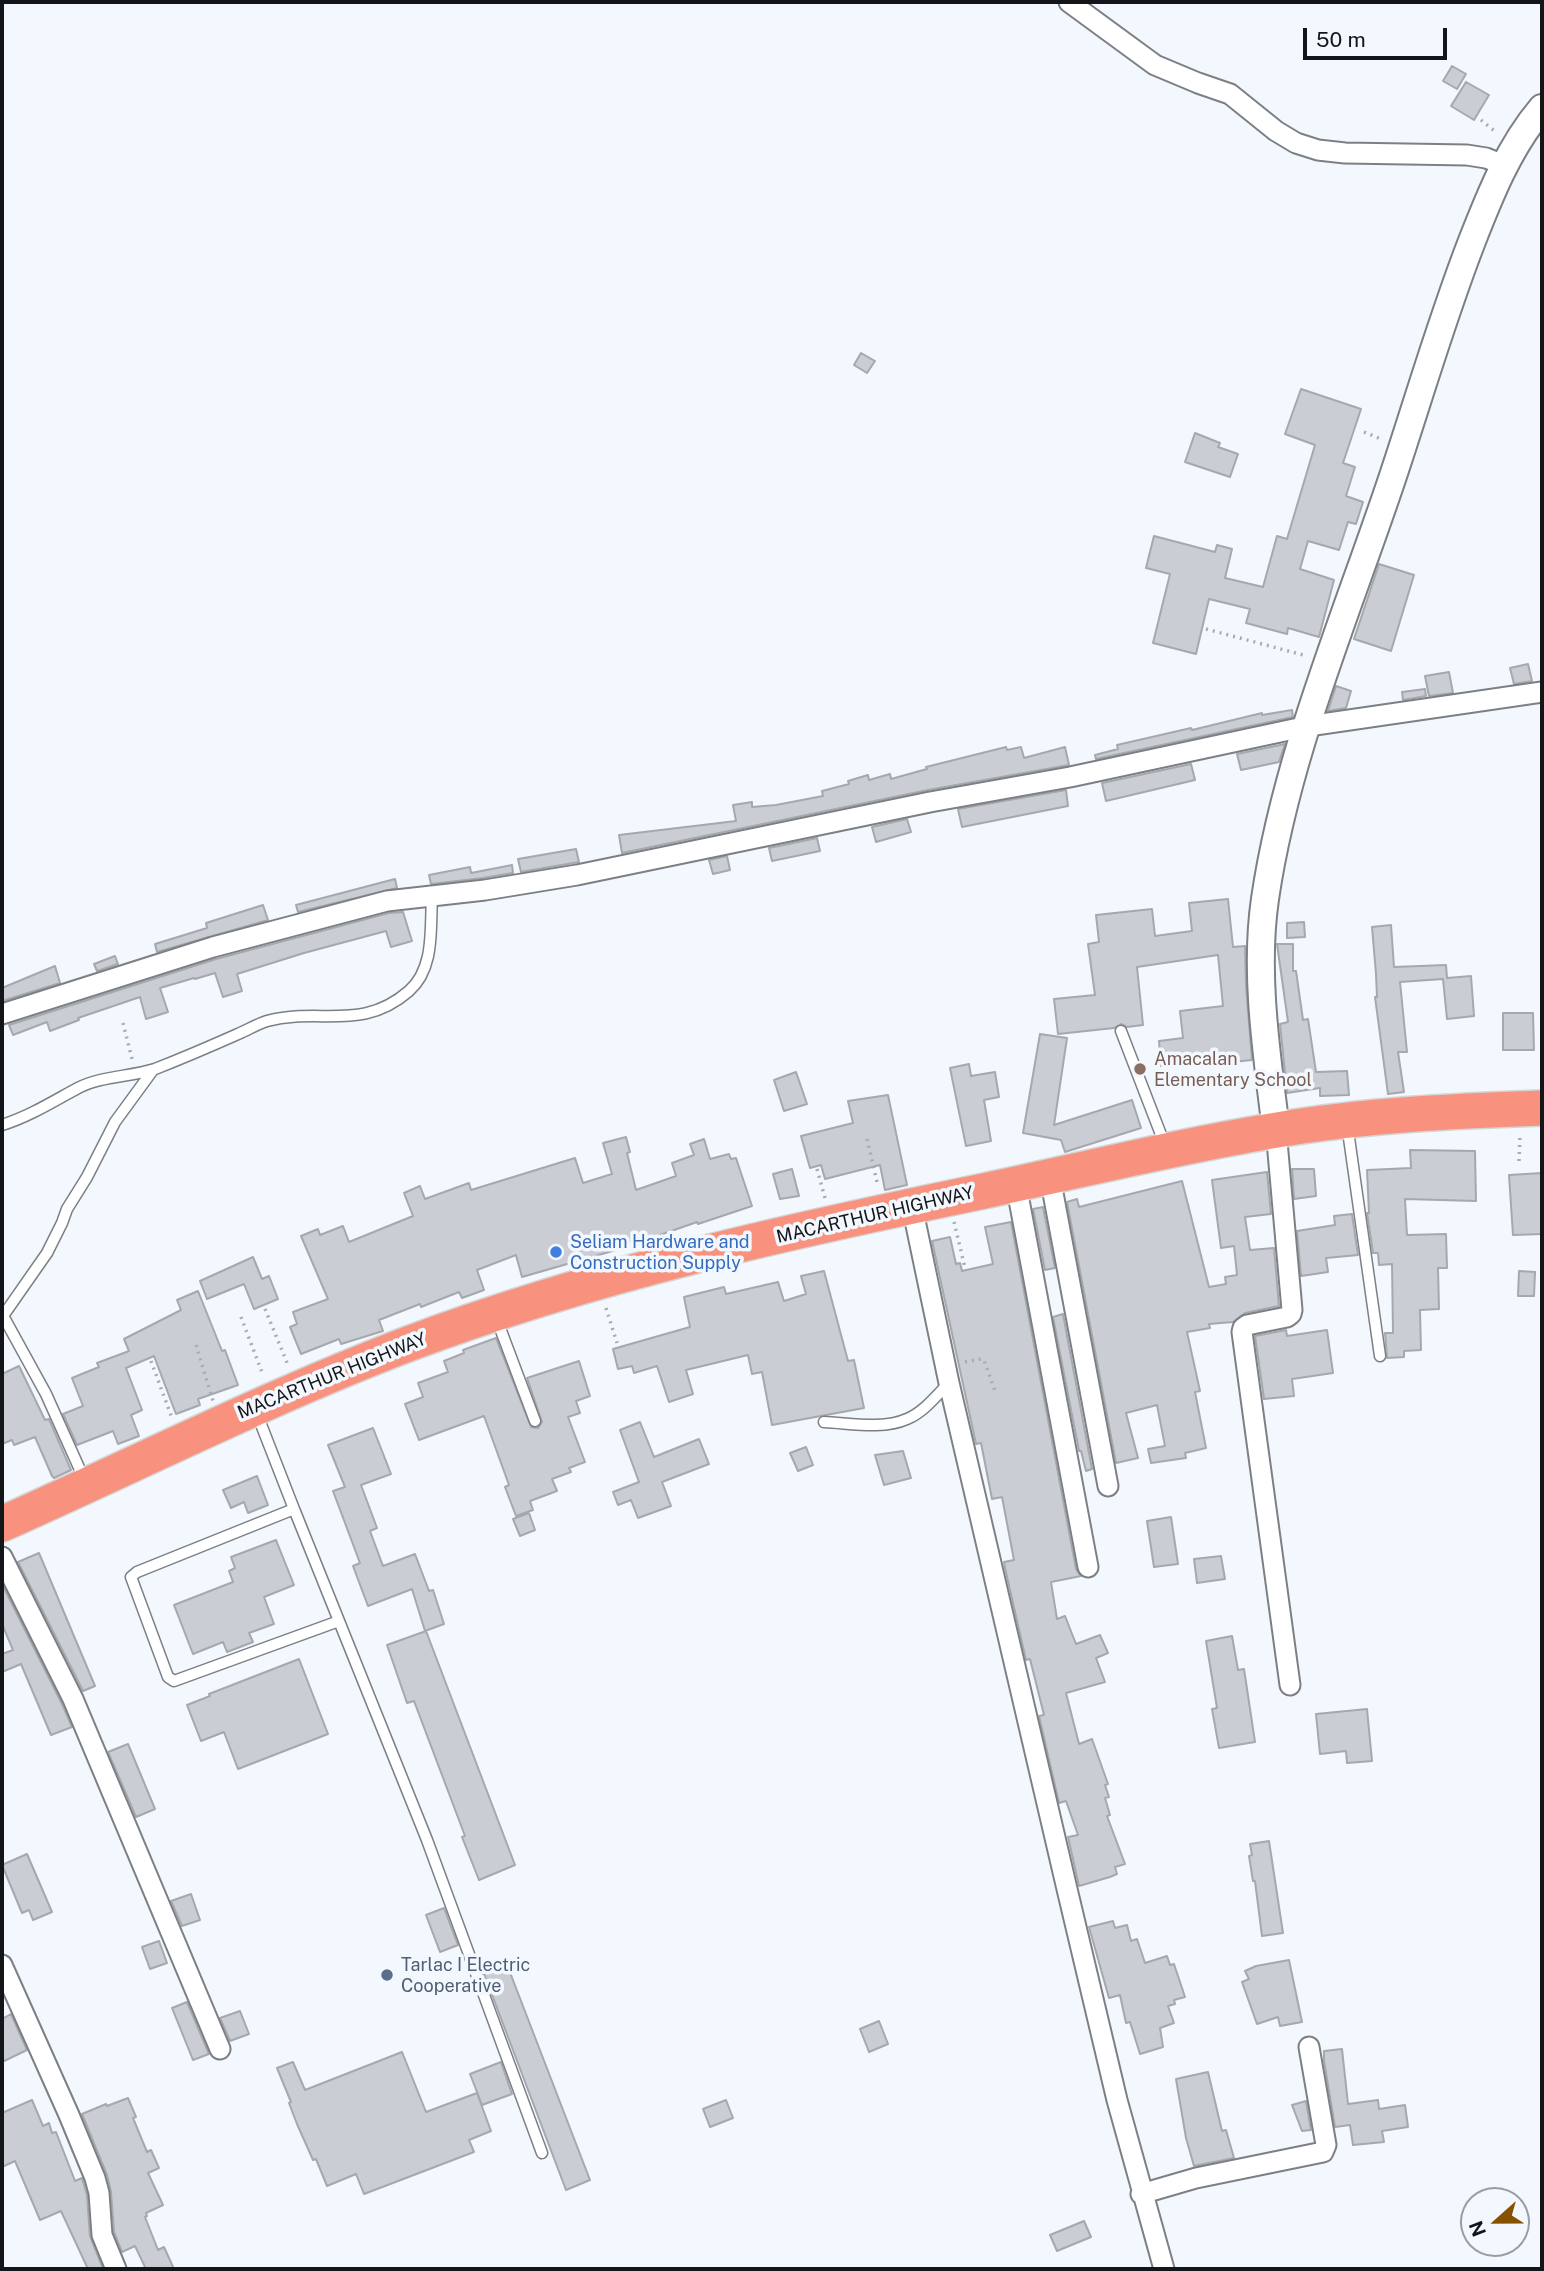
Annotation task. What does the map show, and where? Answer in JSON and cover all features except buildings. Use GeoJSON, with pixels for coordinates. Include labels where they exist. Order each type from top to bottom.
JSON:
{"type":"FeatureCollection","features":[{"type":"Feature","properties":{"kind":"highway","name":"MACARTHUR HIGHWAY"},"geometry":{"type":"LineString","coordinates":[[2,1524],[181,1440],[368,1360],[495,1313],[599,1281],[898,1209],[1276,1130],[1347,1120],[1542,1108]]}},
{"type":"Feature","properties":{"kind":"street"},"geometry":{"type":"LineString","coordinates":[[1069,2],[1156,65],[1230,94],[1276,131],[1296,143],[1318,150],[1345,153],[1486,158],[1504,165]]}},
{"type":"Feature","properties":{"kind":"street"},"geometry":{"type":"LineString","coordinates":[[1290,1685],[1242,1332],[1247,1325],[1287,1317],[1292,1310],[1262,983],[1265,902],[1273,854],[1308,726],[1463,265],[1504,165],[1542,108]]}},
{"type":"Feature","properties":{"kind":"street"},"geometry":{"type":"LineString","coordinates":[[2,1014],[212,947],[387,901],[432,897],[578,875],[906,807],[1095,772],[1308,726],[1542,692]]}},
{"type":"Feature","properties":{"kind":"street"},"geometry":{"type":"LineString","coordinates":[[1050,1177],[1108,1486]]}},
{"type":"Feature","properties":{"kind":"street"},"geometry":{"type":"LineString","coordinates":[[1016,1184],[1088,1567]]}},
{"type":"Feature","properties":{"kind":"street"},"geometry":{"type":"LineString","coordinates":[[898,1209],[947,1375],[1073,1915],[1142,2194],[1164,2269]]}},
{"type":"Feature","properties":{"kind":"street"},"geometry":{"type":"LineString","coordinates":[[2,1557],[73,1699],[220,2049]]}},
{"type":"Feature","properties":{"kind":"street"},"geometry":{"type":"LineString","coordinates":[[2,1965],[95,2178],[99,2193],[102,2235],[116,2269]]}},
{"type":"Feature","properties":{"kind":"street"},"geometry":{"type":"LineString","coordinates":[[1142,2194],[1206,2175],[1323,2152],[1326,2145],[1309,2048]]}},
{"type":"Feature","properties":{"kind":"lane"},"geometry":{"type":"LineString","coordinates":[[2,1125],[43,1109],[91,1083],[153,1069],[263,1022],[302,1015],[365,1015],[395,1001],[419,981],[427,967],[432,897]]}},
{"type":"Feature","properties":{"kind":"lane"},"geometry":{"type":"LineString","coordinates":[[1121,1031],[1168,1152]]}},
{"type":"Feature","properties":{"kind":"lane"},"geometry":{"type":"LineString","coordinates":[[87,1485],[46,1394],[2,1315],[47,1253],[67,1209],[115,1122],[153,1069]]}},
{"type":"Feature","properties":{"kind":"lane"},"geometry":{"type":"LineString","coordinates":[[1347,1120],[1380,1356]]}},
{"type":"Feature","properties":{"kind":"lane"},"geometry":{"type":"LineString","coordinates":[[495,1313],[535,1421]]}},
{"type":"Feature","properties":{"kind":"lane"},"geometry":{"type":"LineString","coordinates":[[824,1422],[871,1424],[908,1419],[919,1412],[947,1375]]}},
{"type":"Feature","properties":{"kind":"lane"},"geometry":{"type":"LineString","coordinates":[[275,1399],[294,1509],[427,1840],[542,2153]]}},
{"type":"Feature","properties":{"kind":"lane"},"geometry":{"type":"LineString","coordinates":[[294,1509],[137,1572],[131,1577],[168,1677],[174,1681],[339,1621]]}},
{"type":"Feature","properties":{"kind":"path"},"geometry":{"type":"LineString","coordinates":[[1206,629],[1329,662]]}},
{"type":"Feature","properties":{"kind":"path"},"geometry":{"type":"LineString","coordinates":[[123,1023],[135,1075]]}},
{"type":"Feature","properties":{"kind":"path"},"geometry":{"type":"LineString","coordinates":[[867,1139],[898,1209]]}},
{"type":"Feature","properties":{"kind":"path"},"geometry":{"type":"LineString","coordinates":[[949,1198],[964,1268]]}},
{"type":"Feature","properties":{"kind":"path"},"geometry":{"type":"LineString","coordinates":[[599,1281],[617,1343]]}},
{"type":"Feature","properties":{"kind":"path"},"geometry":{"type":"LineString","coordinates":[[265,1309],[275,1399]]}},
{"type":"Feature","properties":{"kind":"path"},"geometry":{"type":"LineString","coordinates":[[241,1317],[275,1399]]}},
{"type":"Feature","properties":{"kind":"path"},"geometry":{"type":"LineString","coordinates":[[196,1345],[220,1423]]}},
{"type":"Feature","properties":{"kind":"path"},"geometry":{"type":"LineString","coordinates":[[947,1375],[981,1359],[995,1391]]}},
{"type":"Feature","properties":{"kind":"path"},"geometry":{"type":"LineString","coordinates":[[151,1361],[181,1440]]}},
{"type":"Feature","properties":{"kind":"place","name":"Amacalan Elementary School"},"geometry":{"type":"Point","coordinates":[1140,1069]}},
{"type":"Feature","properties":{"kind":"place","name":"Seliam Hardware and Construction Supply"},"geometry":{"type":"Point","coordinates":[556,1252]}},
{"type":"Feature","properties":{"kind":"place","name":"Tarlac I Electric Cooperative"},"geometry":{"type":"Point","coordinates":[387,1975]}}]}
